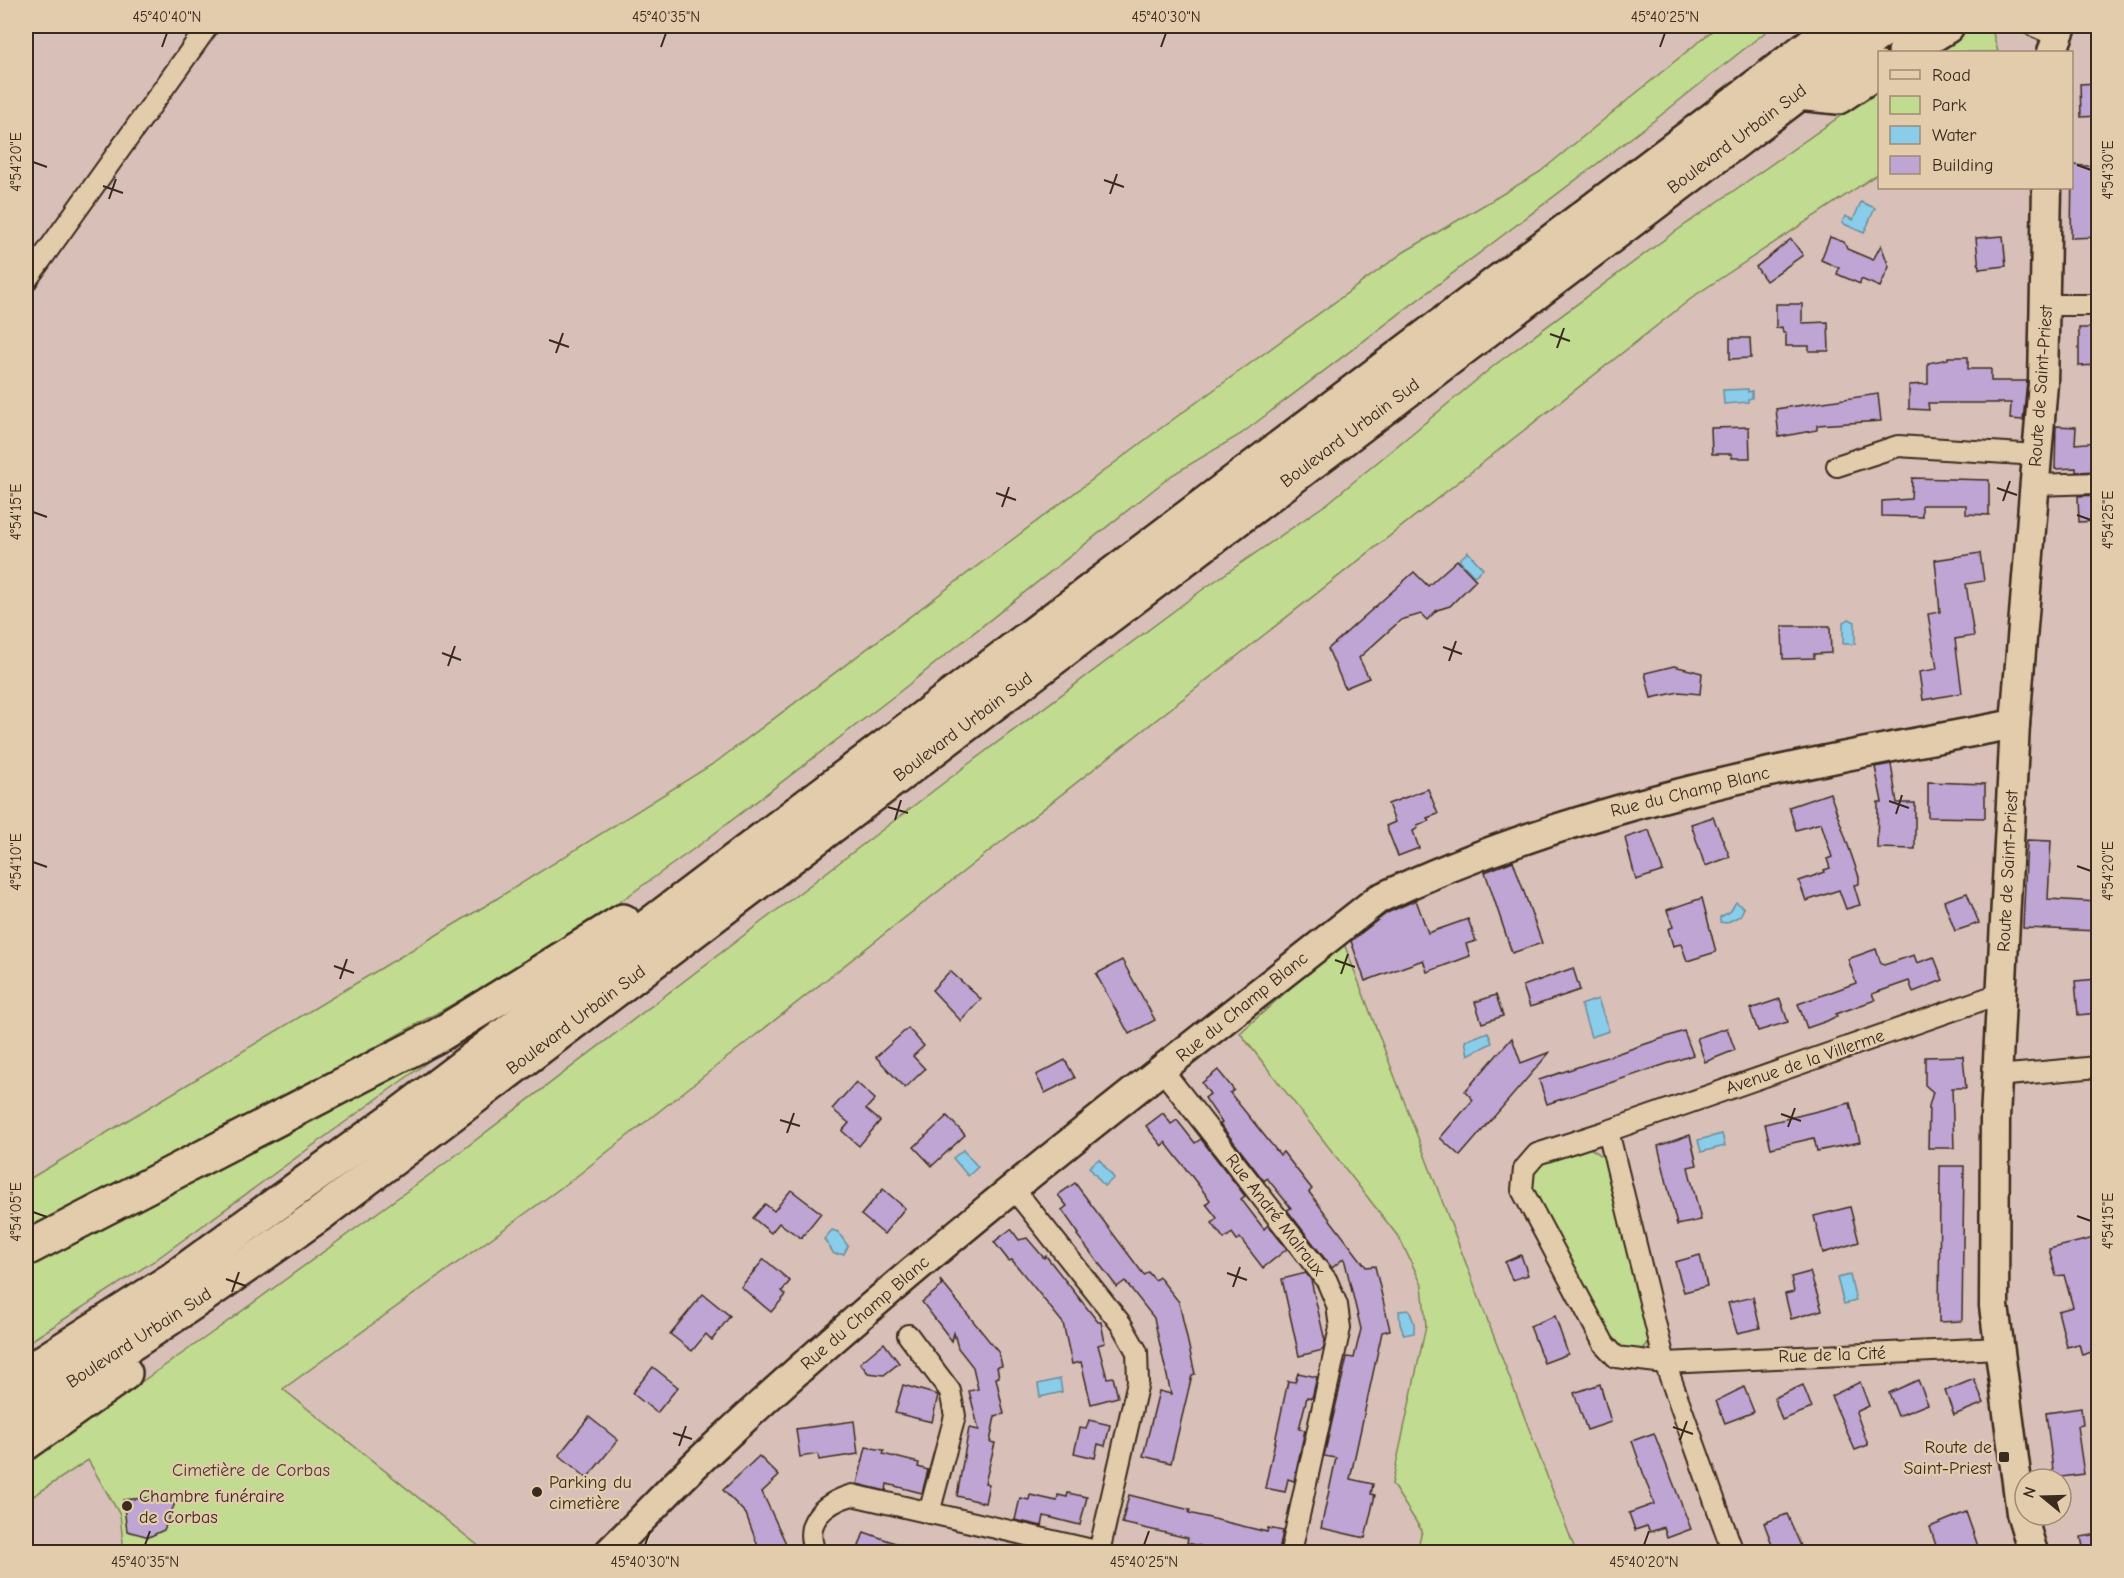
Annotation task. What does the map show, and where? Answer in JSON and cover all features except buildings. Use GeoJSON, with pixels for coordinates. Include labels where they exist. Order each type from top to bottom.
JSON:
{"type":"FeatureCollection","features":[{"type":"Feature","properties":{"kind":"highway"},"geometry":{"type":"LineString","coordinates":[[1696,131],[1711,97],[1804,26]]}},
{"type":"Feature","properties":{"kind":"highway","name":"Boulevard Urbain Sud"},"geometry":{"type":"LineString","coordinates":[[26,1373],[189,1267],[400,1114],[1836,26]]}},
{"type":"Feature","properties":{"kind":"highway","name":"Boulevard Urbain Sud"},"geometry":{"type":"LineString","coordinates":[[26,1409],[87,1373],[197,1301],[358,1185],[1888,26]]}},
{"type":"Feature","properties":{"kind":"highway"},"geometry":{"type":"LineString","coordinates":[[1907,51],[1947,26]]}},
{"type":"Feature","properties":{"kind":"highway"},"geometry":{"type":"LineString","coordinates":[[1797,93],[1838,97],[1878,70]]}},
{"type":"Feature","properties":{"kind":"highway"},"geometry":{"type":"LineString","coordinates":[[26,1250],[439,1035],[640,910],[679,902]]}},
{"type":"Feature","properties":{"kind":"highway"},"geometry":{"type":"LineString","coordinates":[[26,1443],[178,1335],[197,1301]]}},
{"type":"Feature","properties":{"kind":"street"},"geometry":{"type":"LineString","coordinates":[[26,281],[208,26]]}},
{"type":"Feature","properties":{"kind":"street","name":"Route de Saint-Priest"},"geometry":{"type":"LineString","coordinates":[[2033,1552],[2021,1513],[1994,1306],[1997,1076],[2015,724],[2043,383],[2047,189]]}},
{"type":"Feature","properties":{"kind":"street"},"geometry":{"type":"LineString","coordinates":[[2046,305],[2098,305]]}},
{"type":"Feature","properties":{"kind":"street"},"geometry":{"type":"LineString","coordinates":[[1837,466],[1898,446],[2037,455]]}},
{"type":"Feature","properties":{"kind":"street"},"geometry":{"type":"LineString","coordinates":[[2035,486],[2098,483]]}},
{"type":"Feature","properties":{"kind":"street","name":"Rue du Champ Blanc"},"geometry":{"type":"LineString","coordinates":[[609,1552],[712,1449],[882,1296],[1013,1188],[1378,899],[1441,868],[1582,818],[1841,756],[2015,724]]}},
{"type":"Feature","properties":{"kind":"street","name":"Avenue de la Villerme"},"geometry":{"type":"LineString","coordinates":[[1665,1363],[1616,1357],[1604,1344],[1522,1190],[1524,1169],[1537,1155],[2002,993]]}},
{"type":"Feature","properties":{"kind":"street"},"geometry":{"type":"LineString","coordinates":[[1997,1076],[2098,1067]]}},
{"type":"Feature","properties":{"kind":"street","name":"Rue André Malraux"},"geometry":{"type":"LineString","coordinates":[[1163,1071],[1327,1281],[1337,1305],[1340,1328],[1291,1552]]}},
{"type":"Feature","properties":{"kind":"street"},"geometry":{"type":"LineString","coordinates":[[1608,1131],[1665,1363],[1733,1552]]}},
{"type":"Feature","properties":{"kind":"street"},"geometry":{"type":"LineString","coordinates":[[815,1552],[811,1543],[815,1519],[831,1502],[852,1495],[1100,1552],[1138,1382],[1137,1352],[1121,1324],[1013,1188]]}},
{"type":"Feature","properties":{"kind":"street"},"geometry":{"type":"LineString","coordinates":[[908,1335],[950,1391],[955,1416],[929,1513]]}},
{"type":"Feature","properties":{"kind":"street","name":"Rue de la Cité"},"geometry":{"type":"LineString","coordinates":[[1665,1363],[2000,1348]]}},
{"type":"Feature","properties":{"kind":"green space"},"geometry":{"type":"Polygon","coordinates":[[[1718,26],[1773,26],[1656,119],[1241,434],[1172,475],[898,693],[702,843],[600,916],[502,977],[334,1070],[26,1234],[26,1181],[485,906],[716,762],[1157,431],[1404,252],[1540,172],[1718,26]]]}},
{"type":"Feature","properties":{"kind":"green space"},"geometry":{"type":"Polygon","coordinates":[[[1973,26],[1991,26],[1998,51],[1935,51],[1973,26]]]}},
{"type":"Feature","properties":{"kind":"green space","name":"Cimetière de Corbas"},"geometry":{"type":"Polygon","coordinates":[[[1878,90],[1878,174],[1697,294],[573,1179],[283,1389],[486,1552],[124,1552],[120,1515],[88,1460],[26,1501],[26,1462],[209,1335],[447,1162],[971,762],[1202,590],[1328,503],[1496,364],[1669,236],[1878,90]]]}},
{"type":"Feature","properties":{"kind":"green space"},"geometry":{"type":"Polygon","coordinates":[[[1343,941],[1576,1552],[1417,1552],[1422,1531],[1392,1484],[1426,1326],[1422,1285],[1400,1239],[1240,1033],[1343,941]]]}},
{"type":"Feature","properties":{"kind":"green space"},"geometry":{"type":"Polygon","coordinates":[[[480,1024],[154,1261],[26,1344],[26,1260],[480,1024]]]}},
{"type":"Feature","properties":{"kind":"green space"},"geometry":{"type":"Polygon","coordinates":[[[1577,1147],[1590,1148],[1607,1159],[1651,1333],[1649,1341],[1641,1350],[1631,1351],[1612,1346],[1530,1186],[1538,1161],[1577,1147]]]}},
{"type":"Feature","properties":{"kind":"water"},"geometry":{"type":"Polygon","coordinates":[[[1861,202],[1875,208],[1864,233],[1842,223],[1845,216],[1853,220],[1861,202]]]}},
{"type":"Feature","properties":{"kind":"water"},"geometry":{"type":"Polygon","coordinates":[[[1748,389],[1748,392],[1752,391],[1752,398],[1748,399],[1748,402],[1724,404],[1723,390],[1748,389]]]}},
{"type":"Feature","properties":{"kind":"water"},"geometry":{"type":"Polygon","coordinates":[[[1468,552],[1483,569],[1474,576],[1459,560],[1468,552]]]}},
{"type":"Feature","properties":{"kind":"water"},"geometry":{"type":"Polygon","coordinates":[[[1849,619],[1855,622],[1855,644],[1843,644],[1843,622],[1849,619]]]}},
{"type":"Feature","properties":{"kind":"water"},"geometry":{"type":"Polygon","coordinates":[[[1736,902],[1744,908],[1740,916],[1726,923],[1720,922],[1720,917],[1730,912],[1736,902]]]}},
{"type":"Feature","properties":{"kind":"water"},"geometry":{"type":"Polygon","coordinates":[[[1598,999],[1609,1031],[1591,1037],[1581,1005],[1598,999]]]}},
{"type":"Feature","properties":{"kind":"water"},"geometry":{"type":"Polygon","coordinates":[[[1488,1032],[1492,1043],[1468,1055],[1465,1041],[1488,1032]]]}},
{"type":"Feature","properties":{"kind":"water"},"geometry":{"type":"Polygon","coordinates":[[[1722,1134],[1725,1146],[1701,1152],[1698,1140],[1722,1134]]]}},
{"type":"Feature","properties":{"kind":"water"},"geometry":{"type":"Polygon","coordinates":[[[963,1150],[978,1167],[968,1176],[953,1158],[963,1150]]]}},
{"type":"Feature","properties":{"kind":"water"},"geometry":{"type":"Polygon","coordinates":[[[1099,1159],[1114,1178],[1104,1186],[1089,1167],[1099,1159]]]}},
{"type":"Feature","properties":{"kind":"water"},"geometry":{"type":"Polygon","coordinates":[[[832,1230],[838,1232],[848,1246],[844,1254],[834,1254],[824,1239],[832,1230]]]}},
{"type":"Feature","properties":{"kind":"water"},"geometry":{"type":"Polygon","coordinates":[[[1850,1275],[1856,1301],[1844,1304],[1837,1278],[1850,1275]]]}},
{"type":"Feature","properties":{"kind":"water"},"geometry":{"type":"Polygon","coordinates":[[[1409,1310],[1414,1323],[1414,1333],[1404,1335],[1399,1311],[1409,1310]]]}},
{"type":"Feature","properties":{"kind":"water"},"geometry":{"type":"Polygon","coordinates":[[[1060,1379],[1062,1392],[1040,1397],[1038,1384],[1060,1379]]]}},
{"type":"Feature","properties":{"kind":"place","name":"Route de Saint-Priest"},"geometry":{"type":"Point","coordinates":[2004,1457]}},
{"type":"Feature","properties":{"kind":"place","name":"Parking du cimetière"},"geometry":{"type":"Point","coordinates":[537,1492]}},
{"type":"Feature","properties":{"kind":"place","name":"Chambre funéraire de Corbas"},"geometry":{"type":"Point","coordinates":[127,1506]}}]}
